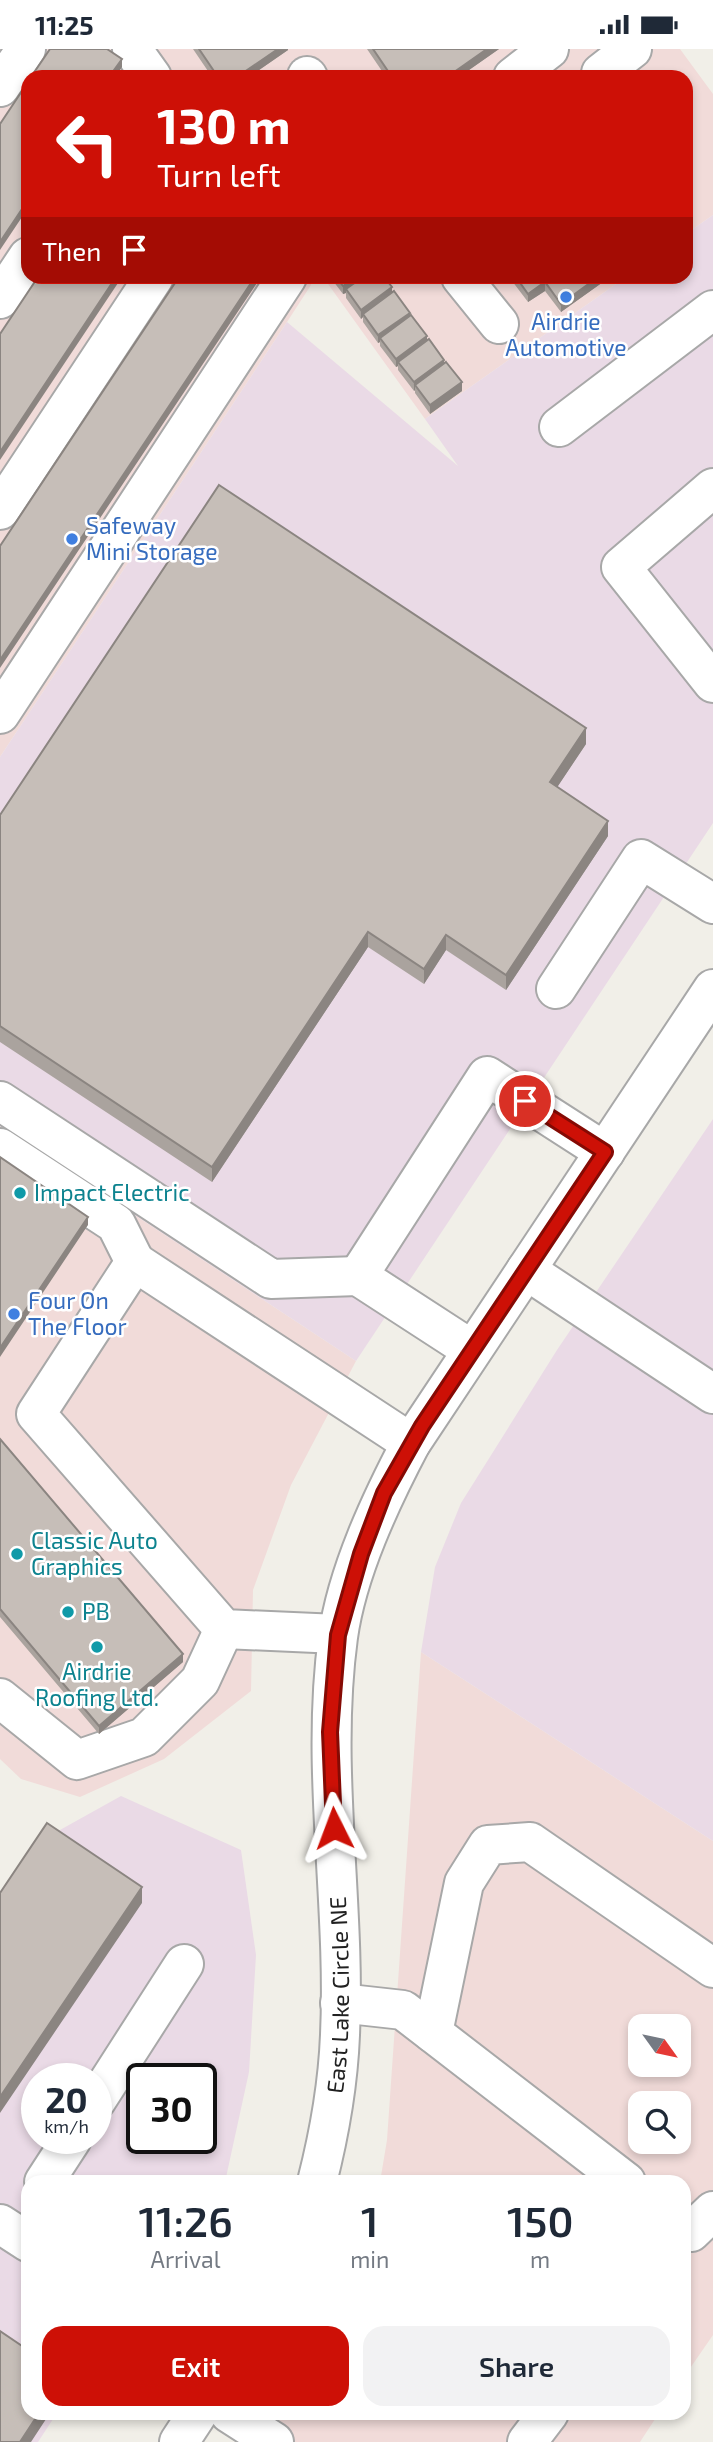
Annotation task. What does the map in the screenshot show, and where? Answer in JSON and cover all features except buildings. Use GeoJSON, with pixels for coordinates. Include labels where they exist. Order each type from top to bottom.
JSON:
{"type":"FeatureCollection","features":[{"type":"Feature","properties":{"kind":"street"},"geometry":{"type":"LineString","coordinates":[[0,87],[26,49]]}},
{"type":"Feature","properties":{"kind":"street"},"geometry":{"type":"LineString","coordinates":[[522,70],[549,49]]}},
{"type":"Feature","properties":{"kind":"street"},"geometry":{"type":"LineString","coordinates":[[596,66],[632,49]]}},
{"type":"Feature","properties":{"kind":"street"},"geometry":{"type":"LineString","coordinates":[[0,299],[21,268]]}},
{"type":"Feature","properties":{"kind":"street"},"geometry":{"type":"LineString","coordinates":[[0,510],[150,284]]}},
{"type":"Feature","properties":{"kind":"street"},"geometry":{"type":"LineString","coordinates":[[0,714],[282,284]]}},
{"type":"Feature","properties":{"kind":"street"},"geometry":{"type":"LineString","coordinates":[[467,284],[499,324]]}},
{"type":"Feature","properties":{"kind":"street"},"geometry":{"type":"LineString","coordinates":[[559,427],[713,310]]}},
{"type":"Feature","properties":{"kind":"street"},"geometry":{"type":"LineString","coordinates":[[713,488],[621,567],[713,683]]}},
{"type":"Feature","properties":{"kind":"street"},"geometry":{"type":"LineString","coordinates":[[556,989],[641,859],[713,904]]}},
{"type":"Feature","properties":{"kind":"street","name":"East Lake Circle NE"},"geometry":{"type":"LineString","coordinates":[[319,2175],[329,2136],[340,2036],[330,1732],[338,1635],[361,1554],[384,1493],[411,1443],[713,989]]}},
{"type":"Feature","properties":{"kind":"street"},"geometry":{"type":"LineString","coordinates":[[358,1276],[487,1076],[605,1152]]}},
{"type":"Feature","properties":{"kind":"street"},"geometry":{"type":"LineString","coordinates":[[0,1101],[271,1279],[358,1276],[472,1350]]}},
{"type":"Feature","properties":{"kind":"street"},"geometry":{"type":"LineString","coordinates":[[0,1148],[116,1224],[135,1262],[411,1443]]}},
{"type":"Feature","properties":{"kind":"street"},"geometry":{"type":"LineString","coordinates":[[135,1262],[36,1414],[224,1629],[338,1635]]}},
{"type":"Feature","properties":{"kind":"street"},"geometry":{"type":"LineString","coordinates":[[526,1271],[713,1394]]}},
{"type":"Feature","properties":{"kind":"street"},"geometry":{"type":"LineString","coordinates":[[0,1698],[77,1760],[144,1737],[200,1681],[224,1629]]}},
{"type":"Feature","properties":{"kind":"street"},"geometry":{"type":"LineString","coordinates":[[433,2033],[464,1884],[488,1845],[530,1842],[713,1968]]}},
{"type":"Feature","properties":{"kind":"street"},"geometry":{"type":"LineString","coordinates":[[112,2076],[184,1964]]}},
{"type":"Feature","properties":{"kind":"street"},"geometry":{"type":"LineString","coordinates":[[340,2003],[403,2010],[617,2175]]}},
{"type":"Feature","properties":{"kind":"street"},"geometry":{"type":"LineString","coordinates":[[49,2175],[62,2154]]}},
{"type":"Feature","properties":{"kind":"street"},"geometry":{"type":"LineString","coordinates":[[179,2442],[193,2420]]}},
{"type":"Feature","properties":{"kind":"street"},"geometry":{"type":"LineString","coordinates":[[240,2420],[274,2442]]}},
{"type":"Feature","properties":{"kind":"street"},"geometry":{"type":"LineString","coordinates":[[527,2442],[544,2420]]}},
{"type":"Feature","properties":{"kind":"shaded area","name":"Safeway Mini Storage"},"geometry":{"type":"Polygon","coordinates":[[[0,49],[680,49],[713,94],[713,215],[693,229],[693,70],[21,70],[21,284],[311,284],[0,757],[0,49]]]}},
{"type":"Feature","properties":{"kind":"shaded area"},"geometry":{"type":"Polygon","coordinates":[[[713,215],[713,823],[356,1361],[0,1126],[0,757],[287,322],[458,466],[425,419],[616,284],[693,284],[693,229],[713,215]]]}},
{"type":"Feature","properties":{"kind":"shaded area"},"geometry":{"type":"Polygon","coordinates":[[[328,284],[616,284],[425,419],[328,284]]]}},
{"type":"Feature","properties":{"kind":"shaded area"},"geometry":{"type":"Polygon","coordinates":[[[713,1119],[713,1841],[421,1652],[435,1567],[461,1503],[557,1350],[713,1119]]]}},
{"type":"Feature","properties":{"kind":"shaded area"},"geometry":{"type":"Polygon","coordinates":[[[0,1126],[356,1361],[291,1485],[253,1590],[251,1691],[164,1759],[80,1797],[21,1779],[0,1759],[0,1126]]]}},
{"type":"Feature","properties":{"kind":"shaded area"},"geometry":{"type":"Polygon","coordinates":[[[421,1652],[713,1841],[713,2335],[691,2367],[691,2175],[381,2175],[387,2140],[421,1652]]]}},
{"type":"Feature","properties":{"kind":"shaded area"},"geometry":{"type":"Polygon","coordinates":[[[121,1796],[241,1850],[256,1955],[249,2072],[227,2175],[21,2175],[21,2420],[52,2420],[38,2442],[0,2442],[0,1895],[33,1845],[121,1796]]]}},
{"type":"Feature","properties":{"kind":"shaded area"},"geometry":{"type":"Polygon","coordinates":[[[251,2420],[654,2420],[640,2442],[237,2442],[251,2420]]]}},
{"type":"Feature","properties":{"kind":"place","name":"Airdrie Automotive"},"geometry":{"type":"Point","coordinates":[566,297]}},
{"type":"Feature","properties":{"kind":"place","name":"Safeway Mini Storage"},"geometry":{"type":"Point","coordinates":[72,539]}},
{"type":"Feature","properties":{"kind":"place","name":"Impact Electric"},"geometry":{"type":"Point","coordinates":[20,1193]}},
{"type":"Feature","properties":{"kind":"place","name":"Four On The Floor"},"geometry":{"type":"Point","coordinates":[14,1314]}},
{"type":"Feature","properties":{"kind":"place","name":"Classic Auto Graphics"},"geometry":{"type":"Point","coordinates":[17,1554]}},
{"type":"Feature","properties":{"kind":"place","name":"PB"},"geometry":{"type":"Point","coordinates":[68,1612]}},
{"type":"Feature","properties":{"kind":"place","name":"Airdrie Roofing Ltd."},"geometry":{"type":"Point","coordinates":[97,1647]}},
{"type":"Feature","properties":{"kind":"route"},"geometry":{"type":"LineString","coordinates":[[334,1828],[330,1732],[338,1635],[361,1554],[384,1493],[422,1426],[605,1152],[525,1101]]}}]}
